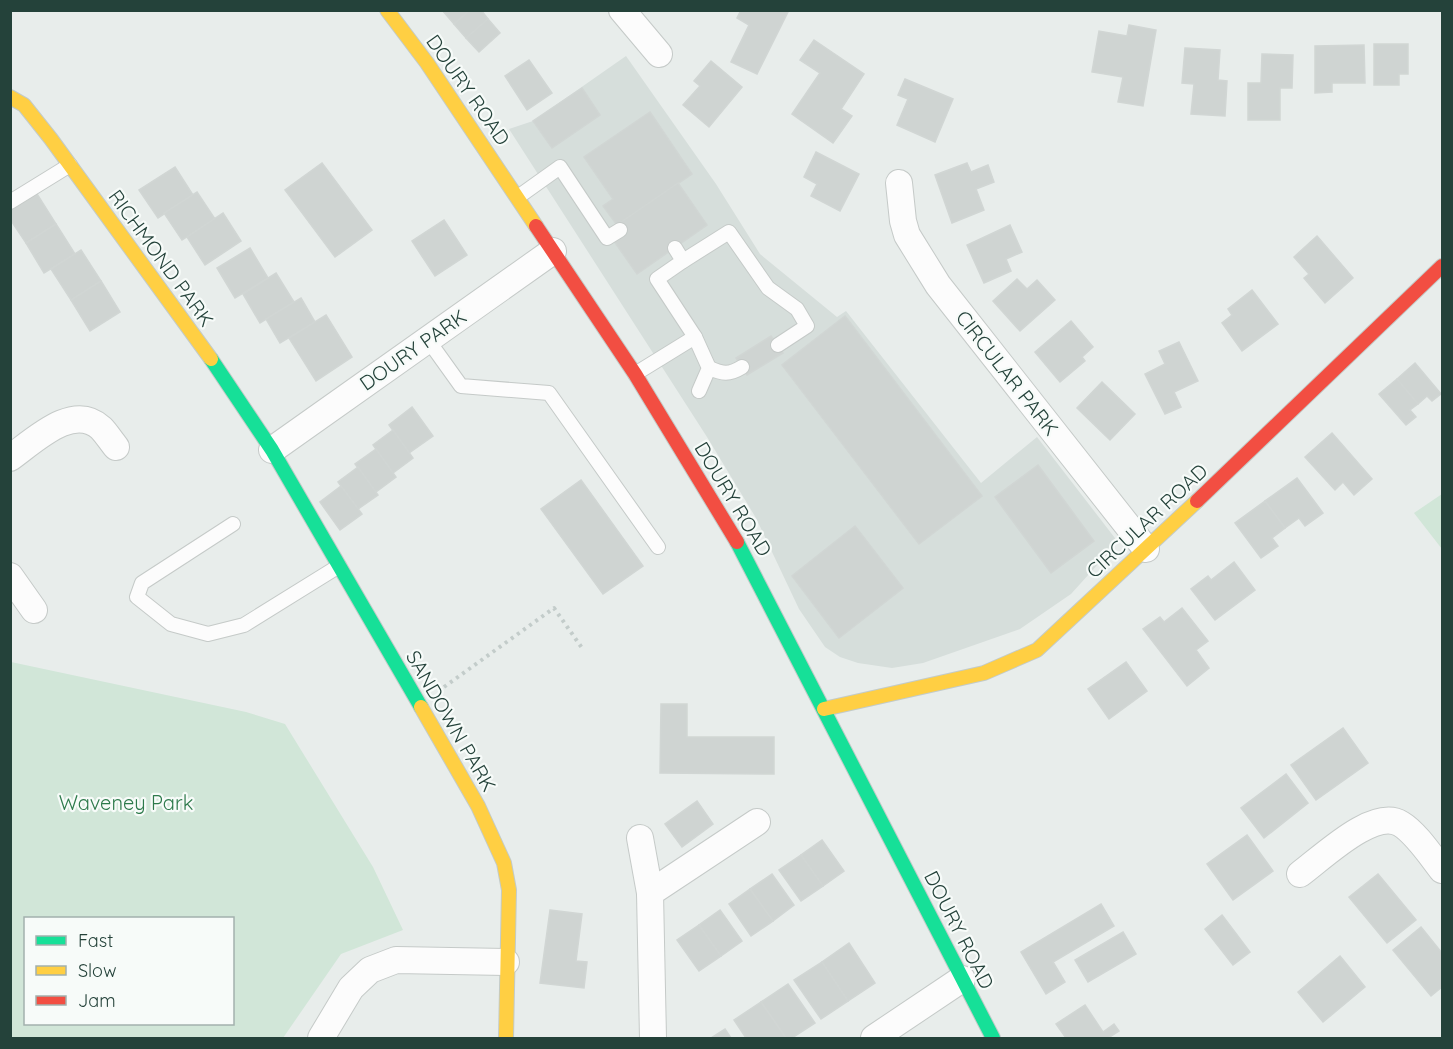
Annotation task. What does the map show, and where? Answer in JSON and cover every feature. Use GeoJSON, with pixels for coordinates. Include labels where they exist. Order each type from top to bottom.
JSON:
{"type":"FeatureCollection","features":[{"type":"Feature","properties":{"kind":"street","name":"DOURY ROAD"},"geometry":{"type":"LineString","coordinates":[[387,10],[427,63],[635,374],[746,558],[993,1038]]}},
{"type":"Feature","properties":{"kind":"street"},"geometry":{"type":"LineString","coordinates":[[622,10],[659,54]]}},
{"type":"Feature","properties":{"kind":"street","name":"RICHMOND PARK"},"geometry":{"type":"LineString","coordinates":[[10,96],[29,110],[70,165],[210,358],[272,450]]}},
{"type":"Feature","properties":{"kind":"street","name":"CIRCULAR PARK"},"geometry":{"type":"LineString","coordinates":[[899,183],[903,221],[907,235],[938,285],[1146,549]]}},
{"type":"Feature","properties":{"kind":"street","name":"DOURY PARK"},"geometry":{"type":"LineString","coordinates":[[272,450],[553,251]]}},
{"type":"Feature","properties":{"kind":"street","name":"CIRCULAR ROAD"},"geometry":{"type":"LineString","coordinates":[[824,709],[984,673],[1037,650],[1443,266]]}},
{"type":"Feature","properties":{"kind":"street"},"geometry":{"type":"LineString","coordinates":[[10,458],[63,421],[83,418],[100,427],[116,447]]}},
{"type":"Feature","properties":{"kind":"street","name":"SANDOWN PARK"},"geometry":{"type":"LineString","coordinates":[[272,450],[478,806],[504,863],[510,901],[506,962],[506,1038]]}},
{"type":"Feature","properties":{"kind":"street"},"geometry":{"type":"LineString","coordinates":[[12,582],[34,610]]}},
{"type":"Feature","properties":{"kind":"street"},"geometry":{"type":"LineString","coordinates":[[1300,874],[1364,826],[1386,821],[1396,822],[1405,827],[1443,870]]}},
{"type":"Feature","properties":{"kind":"street"},"geometry":{"type":"LineString","coordinates":[[650,892],[757,822]]}},
{"type":"Feature","properties":{"kind":"street"},"geometry":{"type":"LineString","coordinates":[[640,838],[650,892],[653,1038]]}},
{"type":"Feature","properties":{"kind":"street"},"geometry":{"type":"LineString","coordinates":[[321,1038],[351,988],[370,970],[396,960],[506,962]]}},
{"type":"Feature","properties":{"kind":"street"},"geometry":{"type":"LineString","coordinates":[[874,1038],[962,979]]}},
{"type":"Feature","properties":{"kind":"lane"},"geometry":{"type":"LineString","coordinates":[[10,202],[70,165]]}},
{"type":"Feature","properties":{"kind":"lane"},"geometry":{"type":"LineString","coordinates":[[518,197],[560,167],[607,238],[620,230]]}},
{"type":"Feature","properties":{"kind":"lane"},"geometry":{"type":"LineString","coordinates":[[742,367],[733,373],[723,374],[709,368],[694,337],[657,279],[729,232],[768,288],[797,309],[807,326],[778,345]]}},
{"type":"Feature","properties":{"kind":"lane"},"geometry":{"type":"LineString","coordinates":[[675,248],[683,261]]}},
{"type":"Feature","properties":{"kind":"lane"},"geometry":{"type":"LineString","coordinates":[[635,374],[694,337]]}},
{"type":"Feature","properties":{"kind":"lane"},"geometry":{"type":"LineString","coordinates":[[428,340],[461,386],[549,393],[658,547]]}},
{"type":"Feature","properties":{"kind":"lane"},"geometry":{"type":"LineString","coordinates":[[699,391],[709,368]]}},
{"type":"Feature","properties":{"kind":"lane"},"geometry":{"type":"LineString","coordinates":[[233,524],[142,583],[137,597],[171,624],[208,634],[244,625],[339,566]]}},
{"type":"Feature","properties":{"kind":"path"},"geometry":{"type":"LineString","coordinates":[[419,705],[554,608],[582,648]]}},
{"type":"Feature","properties":{"kind":"shaded area"},"geometry":{"type":"Polygon","coordinates":[[[626,56],[716,184],[760,254],[837,317],[846,311],[981,483],[1037,437],[1118,542],[1071,594],[1020,629],[923,663],[892,668],[858,663],[840,657],[825,647],[799,609],[756,518],[707,437],[509,129],[533,121],[626,56]]]}},
{"type":"Feature","properties":{"kind":"green space"},"geometry":{"type":"Polygon","coordinates":[[[1442,494],[1442,549],[1414,513],[1442,494]]]}},
{"type":"Feature","properties":{"kind":"green space","name":"Waveney Park"},"geometry":{"type":"Polygon","coordinates":[[[11,662],[246,712],[285,724],[373,867],[403,930],[341,954],[283,1038],[11,1038],[11,662]]]}},
{"type":"Feature","properties":{"kind":"building"},"geometry":{"type":"Polygon","coordinates":[[[442,10],[470,10],[454,24],[442,10]]]}},
{"type":"Feature","properties":{"kind":"building"},"geometry":{"type":"Polygon","coordinates":[[[470,10],[481,10],[488,19],[466,38],[454,24],[470,10]]]}},
{"type":"Feature","properties":{"kind":"building"},"geometry":{"type":"Polygon","coordinates":[[[741,10],[789,10],[757,74],[731,62],[749,25],[737,18],[741,10]]]}},
{"type":"Feature","properties":{"kind":"building"},"geometry":{"type":"Polygon","coordinates":[[[488,19],[500,33],[479,52],[466,38],[488,19]]]}},
{"type":"Feature","properties":{"kind":"building"},"geometry":{"type":"Polygon","coordinates":[[[1129,25],[1156,30],[1143,106],[1118,102],[1123,77],[1092,72],[1099,31],[1127,36],[1129,25]]]}},
{"type":"Feature","properties":{"kind":"building"},"geometry":{"type":"Polygon","coordinates":[[[814,40],[864,74],[841,109],[852,116],[833,143],[792,114],[820,73],[800,60],[814,40]]]}},
{"type":"Feature","properties":{"kind":"building"},"geometry":{"type":"Polygon","coordinates":[[[1374,44],[1408,44],[1408,74],[1399,74],[1399,85],[1374,85],[1374,44]]]}},
{"type":"Feature","properties":{"kind":"building"},"geometry":{"type":"Polygon","coordinates":[[[1364,45],[1365,83],[1332,83],[1332,92],[1315,93],[1315,46],[1364,45]]]}},
{"type":"Feature","properties":{"kind":"building"},"geometry":{"type":"Polygon","coordinates":[[[1185,48],[1220,50],[1218,80],[1227,81],[1225,116],[1191,114],[1194,84],[1182,83],[1185,48]]]}},
{"type":"Feature","properties":{"kind":"building"},"geometry":{"type":"Polygon","coordinates":[[[1262,54],[1293,55],[1292,88],[1280,88],[1280,120],[1248,120],[1248,83],[1261,83],[1262,54]]]}},
{"type":"Feature","properties":{"kind":"building"},"geometry":{"type":"Polygon","coordinates":[[[529,60],[552,93],[527,110],[505,76],[529,60]]]}},
{"type":"Feature","properties":{"kind":"building"},"geometry":{"type":"Polygon","coordinates":[[[711,61],[742,87],[709,127],[683,105],[700,86],[694,81],[711,61]]]}},
{"type":"Feature","properties":{"kind":"building"},"geometry":{"type":"Polygon","coordinates":[[[905,79],[953,99],[935,142],[897,125],[908,99],[898,95],[905,79]]]}},
{"type":"Feature","properties":{"kind":"building"},"geometry":{"type":"Polygon","coordinates":[[[582,88],[600,115],[552,148],[533,121],[582,88]]]}},
{"type":"Feature","properties":{"kind":"building"},"geometry":{"type":"Polygon","coordinates":[[[650,112],[692,174],[617,225],[603,206],[613,199],[584,157],[650,112]]]}},
{"type":"Feature","properties":{"kind":"building"},"geometry":{"type":"Polygon","coordinates":[[[816,152],[859,174],[840,211],[811,196],[817,184],[804,177],[816,152]]]}},
{"type":"Feature","properties":{"kind":"building"},"geometry":{"type":"Polygon","coordinates":[[[322,163],[372,230],[335,257],[285,190],[322,163]]]}},
{"type":"Feature","properties":{"kind":"building"},"geometry":{"type":"Polygon","coordinates":[[[967,163],[971,172],[988,165],[994,182],[976,189],[984,210],[952,223],[935,175],[967,163]]]}},
{"type":"Feature","properties":{"kind":"building"},"geometry":{"type":"Polygon","coordinates":[[[175,167],[193,195],[158,218],[139,190],[175,167]]]}},
{"type":"Feature","properties":{"kind":"building"},"geometry":{"type":"Polygon","coordinates":[[[678,183],[707,225],[637,274],[614,241],[617,225],[678,183]]]}},
{"type":"Feature","properties":{"kind":"building"},"geometry":{"type":"Polygon","coordinates":[[[197,192],[215,219],[182,240],[164,213],[197,192]]]}},
{"type":"Feature","properties":{"kind":"building"},"geometry":{"type":"Polygon","coordinates":[[[37,194],[56,224],[26,243],[10,219],[10,210],[37,194]]]}},
{"type":"Feature","properties":{"kind":"building"},"geometry":{"type":"Polygon","coordinates":[[[223,213],[241,241],[205,265],[187,237],[223,213]]]}},
{"type":"Feature","properties":{"kind":"building"},"geometry":{"type":"Polygon","coordinates":[[[444,220],[467,255],[435,276],[412,241],[444,220]]]}},
{"type":"Feature","properties":{"kind":"building"},"geometry":{"type":"Polygon","coordinates":[[[56,224],[75,254],[44,273],[26,243],[56,224]]]}},
{"type":"Feature","properties":{"kind":"building"},"geometry":{"type":"Polygon","coordinates":[[[1010,225],[1022,252],[1006,259],[1011,271],[984,283],[967,245],[1010,225]]]}},
{"type":"Feature","properties":{"kind":"building"},"geometry":{"type":"Polygon","coordinates":[[[1317,236],[1353,278],[1325,303],[1304,278],[1309,274],[1294,257],[1317,236]]]}},
{"type":"Feature","properties":{"kind":"building"},"geometry":{"type":"Polygon","coordinates":[[[250,248],[268,278],[235,298],[217,268],[250,248]]]}},
{"type":"Feature","properties":{"kind":"building"},"geometry":{"type":"Polygon","coordinates":[[[81,250],[101,281],[71,300],[51,269],[81,250]]]}},
{"type":"Feature","properties":{"kind":"building"},"geometry":{"type":"Polygon","coordinates":[[[276,273],[294,302],[260,323],[243,294],[276,273]]]}},
{"type":"Feature","properties":{"kind":"building"},"geometry":{"type":"Polygon","coordinates":[[[1017,279],[1027,289],[1037,280],[1055,300],[1020,331],[993,301],[1017,279]]]}},
{"type":"Feature","properties":{"kind":"building"},"geometry":{"type":"Polygon","coordinates":[[[101,281],[120,312],[90,331],[71,300],[101,281]]]}},
{"type":"Feature","properties":{"kind":"building"},"geometry":{"type":"Polygon","coordinates":[[[1252,290],[1278,324],[1242,351],[1222,323],[1232,315],[1228,309],[1252,290]]]}},
{"type":"Feature","properties":{"kind":"building"},"geometry":{"type":"Polygon","coordinates":[[[301,298],[315,322],[280,343],[266,319],[301,298]]]}},
{"type":"Feature","properties":{"kind":"building"},"geometry":{"type":"Polygon","coordinates":[[[326,315],[352,357],[316,381],[289,338],[326,315]]]}},
{"type":"Feature","properties":{"kind":"building"},"geometry":{"type":"Polygon","coordinates":[[[845,316],[982,496],[919,544],[782,365],[845,316]]]}},
{"type":"Feature","properties":{"kind":"building"},"geometry":{"type":"Polygon","coordinates":[[[1071,321],[1093,347],[1082,357],[1085,361],[1060,382],[1035,352],[1071,321]]]}},
{"type":"Feature","properties":{"kind":"building"},"geometry":{"type":"Polygon","coordinates":[[[771,336],[783,353],[747,375],[736,358],[771,336]]]}},
{"type":"Feature","properties":{"kind":"building"},"geometry":{"type":"Polygon","coordinates":[[[1179,342],[1198,381],[1174,392],[1181,407],[1165,414],[1145,374],[1165,364],[1159,351],[1179,342]]]}},
{"type":"Feature","properties":{"kind":"building"},"geometry":{"type":"Polygon","coordinates":[[[1415,363],[1441,394],[1432,401],[1427,396],[1418,404],[1397,379],[1415,363]]]}},
{"type":"Feature","properties":{"kind":"building"},"geometry":{"type":"Polygon","coordinates":[[[1397,379],[1418,404],[1410,410],[1416,417],[1406,425],[1379,394],[1397,379]]]}},
{"type":"Feature","properties":{"kind":"building"},"geometry":{"type":"Polygon","coordinates":[[[1102,382],[1135,414],[1110,440],[1077,408],[1102,382]]]}},
{"type":"Feature","properties":{"kind":"building"},"geometry":{"type":"Polygon","coordinates":[[[412,407],[433,436],[409,453],[389,425],[412,407]]]}},
{"type":"Feature","properties":{"kind":"building"},"geometry":{"type":"Polygon","coordinates":[[[393,430],[413,458],[393,473],[373,445],[393,430]]]}},
{"type":"Feature","properties":{"kind":"building"},"geometry":{"type":"Polygon","coordinates":[[[1332,433],[1372,479],[1354,495],[1343,482],[1335,490],[1305,457],[1332,433]]]}},
{"type":"Feature","properties":{"kind":"building"},"geometry":{"type":"Polygon","coordinates":[[[376,449],[396,477],[376,492],[355,464],[376,449]]]}},
{"type":"Feature","properties":{"kind":"building"},"geometry":{"type":"Polygon","coordinates":[[[1038,465],[1094,541],[1051,573],[995,497],[1038,465]]]}},
{"type":"Feature","properties":{"kind":"building"},"geometry":{"type":"Polygon","coordinates":[[[358,467],[378,495],[358,509],[338,482],[358,467]]]}},
{"type":"Feature","properties":{"kind":"building"},"geometry":{"type":"Polygon","coordinates":[[[1297,478],[1323,513],[1305,526],[1299,518],[1285,528],[1265,501],[1297,478]]]}},
{"type":"Feature","properties":{"kind":"building"},"geometry":{"type":"Polygon","coordinates":[[[581,480],[643,566],[603,594],[541,509],[581,480]]]}},
{"type":"Feature","properties":{"kind":"building"},"geometry":{"type":"Polygon","coordinates":[[[341,486],[362,514],[340,530],[320,502],[341,486]]]}},
{"type":"Feature","properties":{"kind":"building"},"geometry":{"type":"Polygon","coordinates":[[[1265,501],[1285,528],[1272,538],[1278,546],[1261,558],[1235,523],[1265,501]]]}},
{"type":"Feature","properties":{"kind":"building"},"geometry":{"type":"Polygon","coordinates":[[[855,526],[903,588],[839,638],[792,576],[855,526]]]}},
{"type":"Feature","properties":{"kind":"building"},"geometry":{"type":"Polygon","coordinates":[[[1234,562],[1255,590],[1215,620],[1191,589],[1208,576],[1211,580],[1234,562]]]}},
{"type":"Feature","properties":{"kind":"building"},"geometry":{"type":"Polygon","coordinates":[[[1182,608],[1208,641],[1196,650],[1209,668],[1187,686],[1143,629],[1160,617],[1164,622],[1182,608]]]}},
{"type":"Feature","properties":{"kind":"building"},"geometry":{"type":"Polygon","coordinates":[[[1126,662],[1147,691],[1109,719],[1088,689],[1126,662]]]}},
{"type":"Feature","properties":{"kind":"building"},"geometry":{"type":"Polygon","coordinates":[[[661,704],[687,704],[687,737],[774,737],[774,774],[660,773],[661,704]]]}},
{"type":"Feature","properties":{"kind":"building"},"geometry":{"type":"Polygon","coordinates":[[[1343,728],[1368,763],[1316,800],[1291,765],[1343,728]]]}},
{"type":"Feature","properties":{"kind":"building"},"geometry":{"type":"Polygon","coordinates":[[[1286,774],[1308,803],[1264,838],[1241,808],[1286,774]]]}},
{"type":"Feature","properties":{"kind":"building"},"geometry":{"type":"Polygon","coordinates":[[[697,801],[713,824],[682,847],[665,824],[697,801]]]}},
{"type":"Feature","properties":{"kind":"building"},"geometry":{"type":"Polygon","coordinates":[[[1247,835],[1273,871],[1233,900],[1207,864],[1247,835]]]}},
{"type":"Feature","properties":{"kind":"building"},"geometry":{"type":"Polygon","coordinates":[[[822,840],[844,871],[823,886],[801,855],[822,840]]]}},
{"type":"Feature","properties":{"kind":"building"},"geometry":{"type":"Polygon","coordinates":[[[801,855],[823,886],[801,901],[779,870],[801,855]]]}},
{"type":"Feature","properties":{"kind":"building"},"geometry":{"type":"Polygon","coordinates":[[[772,874],[794,905],[773,921],[750,889],[772,874]]]}},
{"type":"Feature","properties":{"kind":"building"},"geometry":{"type":"Polygon","coordinates":[[[1378,874],[1416,920],[1387,943],[1349,897],[1378,874]]]}},
{"type":"Feature","properties":{"kind":"building"},"geometry":{"type":"Polygon","coordinates":[[[750,889],[773,921],[751,936],[729,904],[750,889]]]}},
{"type":"Feature","properties":{"kind":"building"},"geometry":{"type":"Polygon","coordinates":[[[1101,904],[1114,926],[1053,962],[1065,982],[1046,994],[1021,952],[1101,904]]]}},
{"type":"Feature","properties":{"kind":"building"},"geometry":{"type":"Polygon","coordinates":[[[550,910],[582,914],[576,961],[587,962],[584,988],[540,983],[550,910]]]}},
{"type":"Feature","properties":{"kind":"building"},"geometry":{"type":"Polygon","coordinates":[[[720,910],[742,941],[721,956],[699,925],[720,910]]]}},
{"type":"Feature","properties":{"kind":"building"},"geometry":{"type":"Polygon","coordinates":[[[1222,915],[1250,952],[1233,965],[1205,929],[1222,915]]]}},
{"type":"Feature","properties":{"kind":"building"},"geometry":{"type":"Polygon","coordinates":[[[699,925],[721,956],[699,971],[677,940],[699,925]]]}},
{"type":"Feature","properties":{"kind":"building"},"geometry":{"type":"Polygon","coordinates":[[[1421,927],[1442,953],[1442,987],[1431,996],[1393,950],[1421,927]]]}},
{"type":"Feature","properties":{"kind":"building"},"geometry":{"type":"Polygon","coordinates":[[[1123,932],[1136,954],[1088,982],[1075,960],[1123,932]]]}},
{"type":"Feature","properties":{"kind":"building"},"geometry":{"type":"Polygon","coordinates":[[[849,943],[875,983],[848,1001],[822,962],[849,943]]]}},
{"type":"Feature","properties":{"kind":"building"},"geometry":{"type":"Polygon","coordinates":[[[1340,956],[1365,987],[1323,1022],[1298,992],[1340,956]]]}},
{"type":"Feature","properties":{"kind":"building"},"geometry":{"type":"Polygon","coordinates":[[[822,962],[848,1001],[821,1019],[794,980],[822,962]]]}},
{"type":"Feature","properties":{"kind":"building"},"geometry":{"type":"Polygon","coordinates":[[[788,984],[815,1023],[792,1038],[786,1038],[761,1002],[788,984]]]}},
{"type":"Feature","properties":{"kind":"building"},"geometry":{"type":"Polygon","coordinates":[[[761,1002],[786,1038],[746,1038],[734,1020],[761,1002]]]}},
{"type":"Feature","properties":{"kind":"building"},"geometry":{"type":"Polygon","coordinates":[[[1085,1005],[1103,1032],[1114,1024],[1119,1031],[1108,1038],[1066,1038],[1056,1024],[1085,1005]]]}},
{"type":"Feature","properties":{"kind":"building"},"geometry":{"type":"Polygon","coordinates":[[[725,1029],[731,1038],[711,1038],[725,1029]]]}},
{"type":"Feature","properties":{"kind":"traffic: fast"},"geometry":{"type":"LineString","coordinates":[[211,359],[272,450],[421,707]]}},
{"type":"Feature","properties":{"kind":"traffic: fast"},"geometry":{"type":"LineString","coordinates":[[737,542],[993,1038]]}},
{"type":"Feature","properties":{"kind":"traffic: slow"},"geometry":{"type":"LineString","coordinates":[[387,10],[427,63],[536,226]]}},
{"type":"Feature","properties":{"kind":"traffic: slow"},"geometry":{"type":"LineString","coordinates":[[10,97],[24,105],[51,139],[211,359]]}},
{"type":"Feature","properties":{"kind":"traffic: slow"},"geometry":{"type":"LineString","coordinates":[[824,709],[984,673],[1037,650],[1197,501]]}},
{"type":"Feature","properties":{"kind":"traffic: slow"},"geometry":{"type":"LineString","coordinates":[[421,707],[478,806],[504,863],[509,890],[506,1038]]}},
{"type":"Feature","properties":{"kind":"traffic: jam"},"geometry":{"type":"LineString","coordinates":[[536,226],[635,374],[737,542]]}},
{"type":"Feature","properties":{"kind":"traffic: jam"},"geometry":{"type":"LineString","coordinates":[[1197,501],[1442,266]]}}]}
